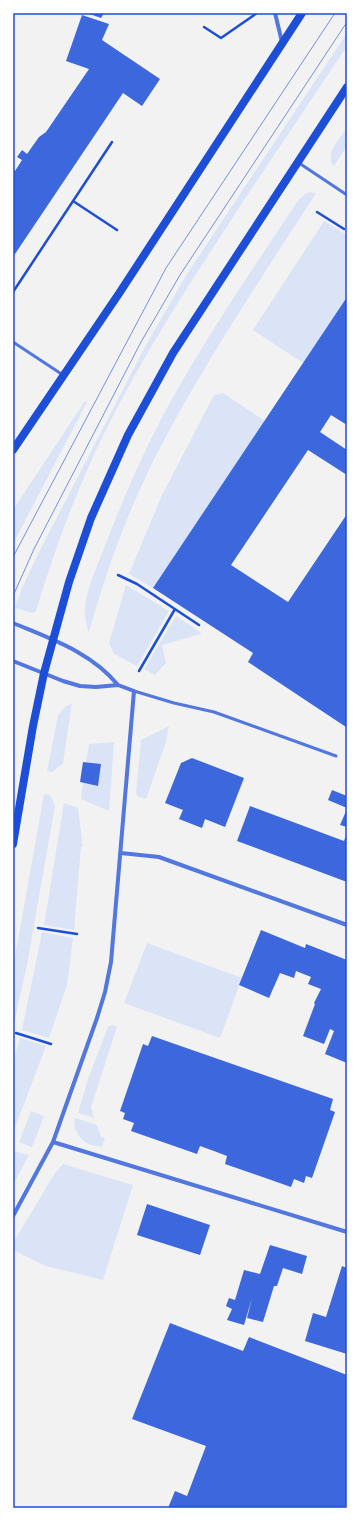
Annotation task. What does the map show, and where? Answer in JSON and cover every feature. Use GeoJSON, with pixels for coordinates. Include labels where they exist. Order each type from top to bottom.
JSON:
{"type":"FeatureCollection","features":[{"type":"Feature","properties":{"kind":"main road"},"geometry":{"type":"LineString","coordinates":[[13,450],[120,292],[302,13]]}},
{"type":"Feature","properties":{"kind":"main road"},"geometry":{"type":"LineString","coordinates":[[13,844],[33,726],[44,673],[69,582],[91,518],[128,435],[173,353],[347,87]]}},
{"type":"Feature","properties":{"kind":"street"},"geometry":{"type":"LineString","coordinates":[[275,13],[282,44]]}},
{"type":"Feature","properties":{"kind":"street"},"geometry":{"type":"LineString","coordinates":[[13,623],[53,640],[95,663],[107,672],[118,685]]}},
{"type":"Feature","properties":{"kind":"street"},"geometry":{"type":"LineString","coordinates":[[13,660],[63,681],[80,686],[96,687],[118,685],[134,691],[121,853],[110,962],[104,992],[97,1018],[53,1142],[13,1216]]}},
{"type":"Feature","properties":{"kind":"street"},"geometry":{"type":"LineString","coordinates":[[121,853],[159,856],[347,925]]}},
{"type":"Feature","properties":{"kind":"street"},"geometry":{"type":"LineString","coordinates":[[53,1142],[347,1232]]}},
{"type":"Feature","properties":{"kind":"lane"},"geometry":{"type":"LineString","coordinates":[[298,162],[347,195]]}},
{"type":"Feature","properties":{"kind":"lane"},"geometry":{"type":"LineString","coordinates":[[13,342],[63,375]]}},
{"type":"Feature","properties":{"kind":"lane"},"geometry":{"type":"LineString","coordinates":[[134,691],[174,703],[214,712],[336,756]]}},
{"type":"Feature","properties":{"kind":"path"},"geometry":{"type":"LineString","coordinates":[[204,27],[221,38],[257,13]]}},
{"type":"Feature","properties":{"kind":"path"},"geometry":{"type":"LineString","coordinates":[[13,292],[112,142]]}},
{"type":"Feature","properties":{"kind":"path"},"geometry":{"type":"LineString","coordinates":[[73,201],[117,230]]}},
{"type":"Feature","properties":{"kind":"path"},"geometry":{"type":"LineString","coordinates":[[317,212],[344,229]]}},
{"type":"Feature","properties":{"kind":"path"},"geometry":{"type":"LineString","coordinates":[[118,575],[137,584],[199,625]]}},
{"type":"Feature","properties":{"kind":"path"},"geometry":{"type":"LineString","coordinates":[[139,671],[175,610]]}},
{"type":"Feature","properties":{"kind":"path"},"geometry":{"type":"LineString","coordinates":[[38,928],[77,934]]}},
{"type":"Feature","properties":{"kind":"path"},"geometry":{"type":"LineString","coordinates":[[16,1033],[51,1044]]}},
{"type":"Feature","properties":{"kind":"shaded area"},"geometry":{"type":"Polygon","coordinates":[[[347,33],[347,46],[201,266],[168,318],[122,398],[97,448],[77,494],[59,540],[36,611],[33,613],[15,608],[22,588],[39,552],[146,345],[185,277],[347,33]]]}},
{"type":"Feature","properties":{"kind":"shaded area"},"geometry":{"type":"Polygon","coordinates":[[[347,128],[347,146],[334,166],[331,161],[332,151],[337,141],[347,128]]]}},
{"type":"Feature","properties":{"kind":"shaded area"},"geometry":{"type":"Polygon","coordinates":[[[306,193],[316,193],[216,349],[161,446],[139,491],[120,537],[103,584],[89,632],[85,611],[92,579],[127,491],[153,435],[172,399],[233,299],[297,202],[306,193]]]}},
{"type":"Feature","properties":{"kind":"shaded area"},"geometry":{"type":"Polygon","coordinates":[[[324,221],[347,235],[347,297],[303,363],[253,330],[324,221]]]}},
{"type":"Feature","properties":{"kind":"shaded area"},"geometry":{"type":"Polygon","coordinates":[[[223,393],[265,421],[153,588],[129,574],[162,495],[214,395],[223,393]]]}},
{"type":"Feature","properties":{"kind":"shaded area"},"geometry":{"type":"Polygon","coordinates":[[[85,401],[87,402],[13,544],[13,510],[85,401]]]}},
{"type":"Feature","properties":{"kind":"shaded area"},"geometry":{"type":"Polygon","coordinates":[[[126,585],[169,611],[137,666],[114,654],[109,643],[126,585]]]}},
{"type":"Feature","properties":{"kind":"shaded area"},"geometry":{"type":"Polygon","coordinates":[[[176,616],[201,634],[162,645],[166,663],[155,675],[144,669],[176,616]]]}},
{"type":"Feature","properties":{"kind":"shaded area"},"geometry":{"type":"Polygon","coordinates":[[[72,703],[63,763],[52,772],[47,771],[58,715],[66,706],[72,703]]]}},
{"type":"Feature","properties":{"kind":"shaded area"},"geometry":{"type":"Polygon","coordinates":[[[169,726],[166,742],[146,799],[137,796],[136,793],[141,740],[169,726]]]}},
{"type":"Feature","properties":{"kind":"shaded area"},"geometry":{"type":"Polygon","coordinates":[[[114,742],[109,811],[81,799],[83,783],[98,786],[101,764],[86,762],[89,744],[114,742]]]}},
{"type":"Feature","properties":{"kind":"shaded area"},"geometry":{"type":"Polygon","coordinates":[[[44,794],[50,795],[55,806],[27,965],[13,1028],[13,968],[44,794]]]}},
{"type":"Feature","properties":{"kind":"shaded area"},"geometry":{"type":"Polygon","coordinates":[[[64,803],[78,808],[83,847],[81,847],[74,930],[44,925],[64,803]]]}},
{"type":"Feature","properties":{"kind":"shaded area"},"geometry":{"type":"Polygon","coordinates":[[[42,932],[73,938],[67,985],[49,1038],[22,1030],[42,932]]]}},
{"type":"Feature","properties":{"kind":"shaded area"},"geometry":{"type":"Polygon","coordinates":[[[147,943],[242,978],[220,1038],[124,1003],[147,943]]]}},
{"type":"Feature","properties":{"kind":"shaded area"},"geometry":{"type":"Polygon","coordinates":[[[113,1025],[117,1027],[91,1107],[94,1118],[78,1113],[88,1079],[108,1027],[113,1025]]]}},
{"type":"Feature","properties":{"kind":"shaded area"},"geometry":{"type":"Polygon","coordinates":[[[20,1038],[46,1046],[13,1133],[13,1064],[20,1038]]]}},
{"type":"Feature","properties":{"kind":"shaded area"},"geometry":{"type":"Polygon","coordinates":[[[31,1111],[44,1116],[32,1147],[19,1142],[31,1111]]]}},
{"type":"Feature","properties":{"kind":"shaded area"},"geometry":{"type":"Polygon","coordinates":[[[75,1118],[97,1125],[101,1137],[105,1138],[102,1147],[85,1142],[78,1135],[74,1125],[75,1118]]]}},
{"type":"Feature","properties":{"kind":"shaded area"},"geometry":{"type":"Polygon","coordinates":[[[13,1151],[29,1155],[13,1185],[13,1151]]]}},
{"type":"Feature","properties":{"kind":"shaded area"},"geometry":{"type":"Polygon","coordinates":[[[63,1164],[133,1185],[103,1280],[46,1266],[13,1250],[13,1243],[55,1173],[63,1164]]]}},
{"type":"Feature","properties":{"kind":"building"},"geometry":{"type":"Polygon","coordinates":[[[87,13],[104,13],[101,18],[87,13]]]}},
{"type":"Feature","properties":{"kind":"building"},"geometry":{"type":"Polygon","coordinates":[[[82,15],[109,24],[102,40],[160,79],[142,106],[123,93],[13,257],[13,169],[15,171],[22,160],[17,157],[22,150],[27,154],[39,137],[46,132],[89,69],[66,61],[82,15]]]}},
{"type":"Feature","properties":{"kind":"building"},"geometry":{"type":"Polygon","coordinates":[[[347,297],[347,425],[331,415],[320,432],[347,450],[347,475],[308,450],[231,565],[288,602],[347,514],[346,727],[248,662],[253,653],[153,588],[347,297]]]}},
{"type":"Feature","properties":{"kind":"building"},"geometry":{"type":"Polygon","coordinates":[[[192,758],[244,778],[225,827],[205,819],[202,828],[179,819],[183,810],[165,803],[181,763],[192,758]]]}},
{"type":"Feature","properties":{"kind":"building"},"geometry":{"type":"Polygon","coordinates":[[[83,762],[101,764],[98,786],[80,782],[83,762]]]}},
{"type":"Feature","properties":{"kind":"building"},"geometry":{"type":"Polygon","coordinates":[[[332,790],[347,796],[347,808],[328,800],[332,790]]]}},
{"type":"Feature","properties":{"kind":"building"},"geometry":{"type":"Polygon","coordinates":[[[250,806],[344,841],[347,833],[347,882],[237,841],[250,806]]]}},
{"type":"Feature","properties":{"kind":"building"},"geometry":{"type":"Polygon","coordinates":[[[347,809],[347,827],[340,825],[347,809]]]}},
{"type":"Feature","properties":{"kind":"building"},"geometry":{"type":"Polygon","coordinates":[[[261,930],[305,948],[306,944],[347,960],[347,1063],[325,1054],[334,1031],[330,1029],[324,1044],[303,1036],[315,1004],[314,1003],[321,989],[308,984],[311,977],[296,971],[294,978],[280,973],[269,998],[239,985],[261,930]]]}},
{"type":"Feature","properties":{"kind":"building"},"geometry":{"type":"Polygon","coordinates":[[[152,1036],[333,1099],[330,1110],[335,1112],[312,1178],[306,1176],[304,1183],[294,1179],[291,1187],[225,1164],[227,1156],[200,1146],[197,1154],[131,1131],[134,1123],[123,1119],[125,1113],[120,1111],[143,1044],[148,1046],[152,1036]]]}},
{"type":"Feature","properties":{"kind":"building"},"geometry":{"type":"Polygon","coordinates":[[[147,1204],[210,1225],[200,1255],[137,1235],[147,1204]]]}},
{"type":"Feature","properties":{"kind":"building"},"geometry":{"type":"Polygon","coordinates":[[[270,1245],[307,1256],[302,1274],[283,1268],[277,1286],[274,1286],[263,1322],[247,1318],[252,1298],[244,1325],[227,1320],[232,1309],[226,1306],[229,1298],[235,1300],[244,1270],[260,1274],[270,1245]]]}},
{"type":"Feature","properties":{"kind":"building"},"geometry":{"type":"Polygon","coordinates":[[[342,1266],[347,1268],[347,1354],[305,1341],[313,1313],[326,1317],[342,1266]]]}},
{"type":"Feature","properties":{"kind":"building"},"geometry":{"type":"Polygon","coordinates":[[[170,1323],[243,1351],[249,1337],[347,1375],[347,1508],[168,1508],[175,1491],[187,1496],[206,1446],[132,1419],[170,1323]]]}},
{"type":"Feature","properties":{"kind":"tram line"},"geometry":{"type":"LineString","coordinates":[[13,557],[166,268],[335,13]]}},
{"type":"Feature","properties":{"kind":"tram line"},"geometry":{"type":"LineString","coordinates":[[13,596],[34,549],[141,342],[180,275],[347,22]]}}]}
